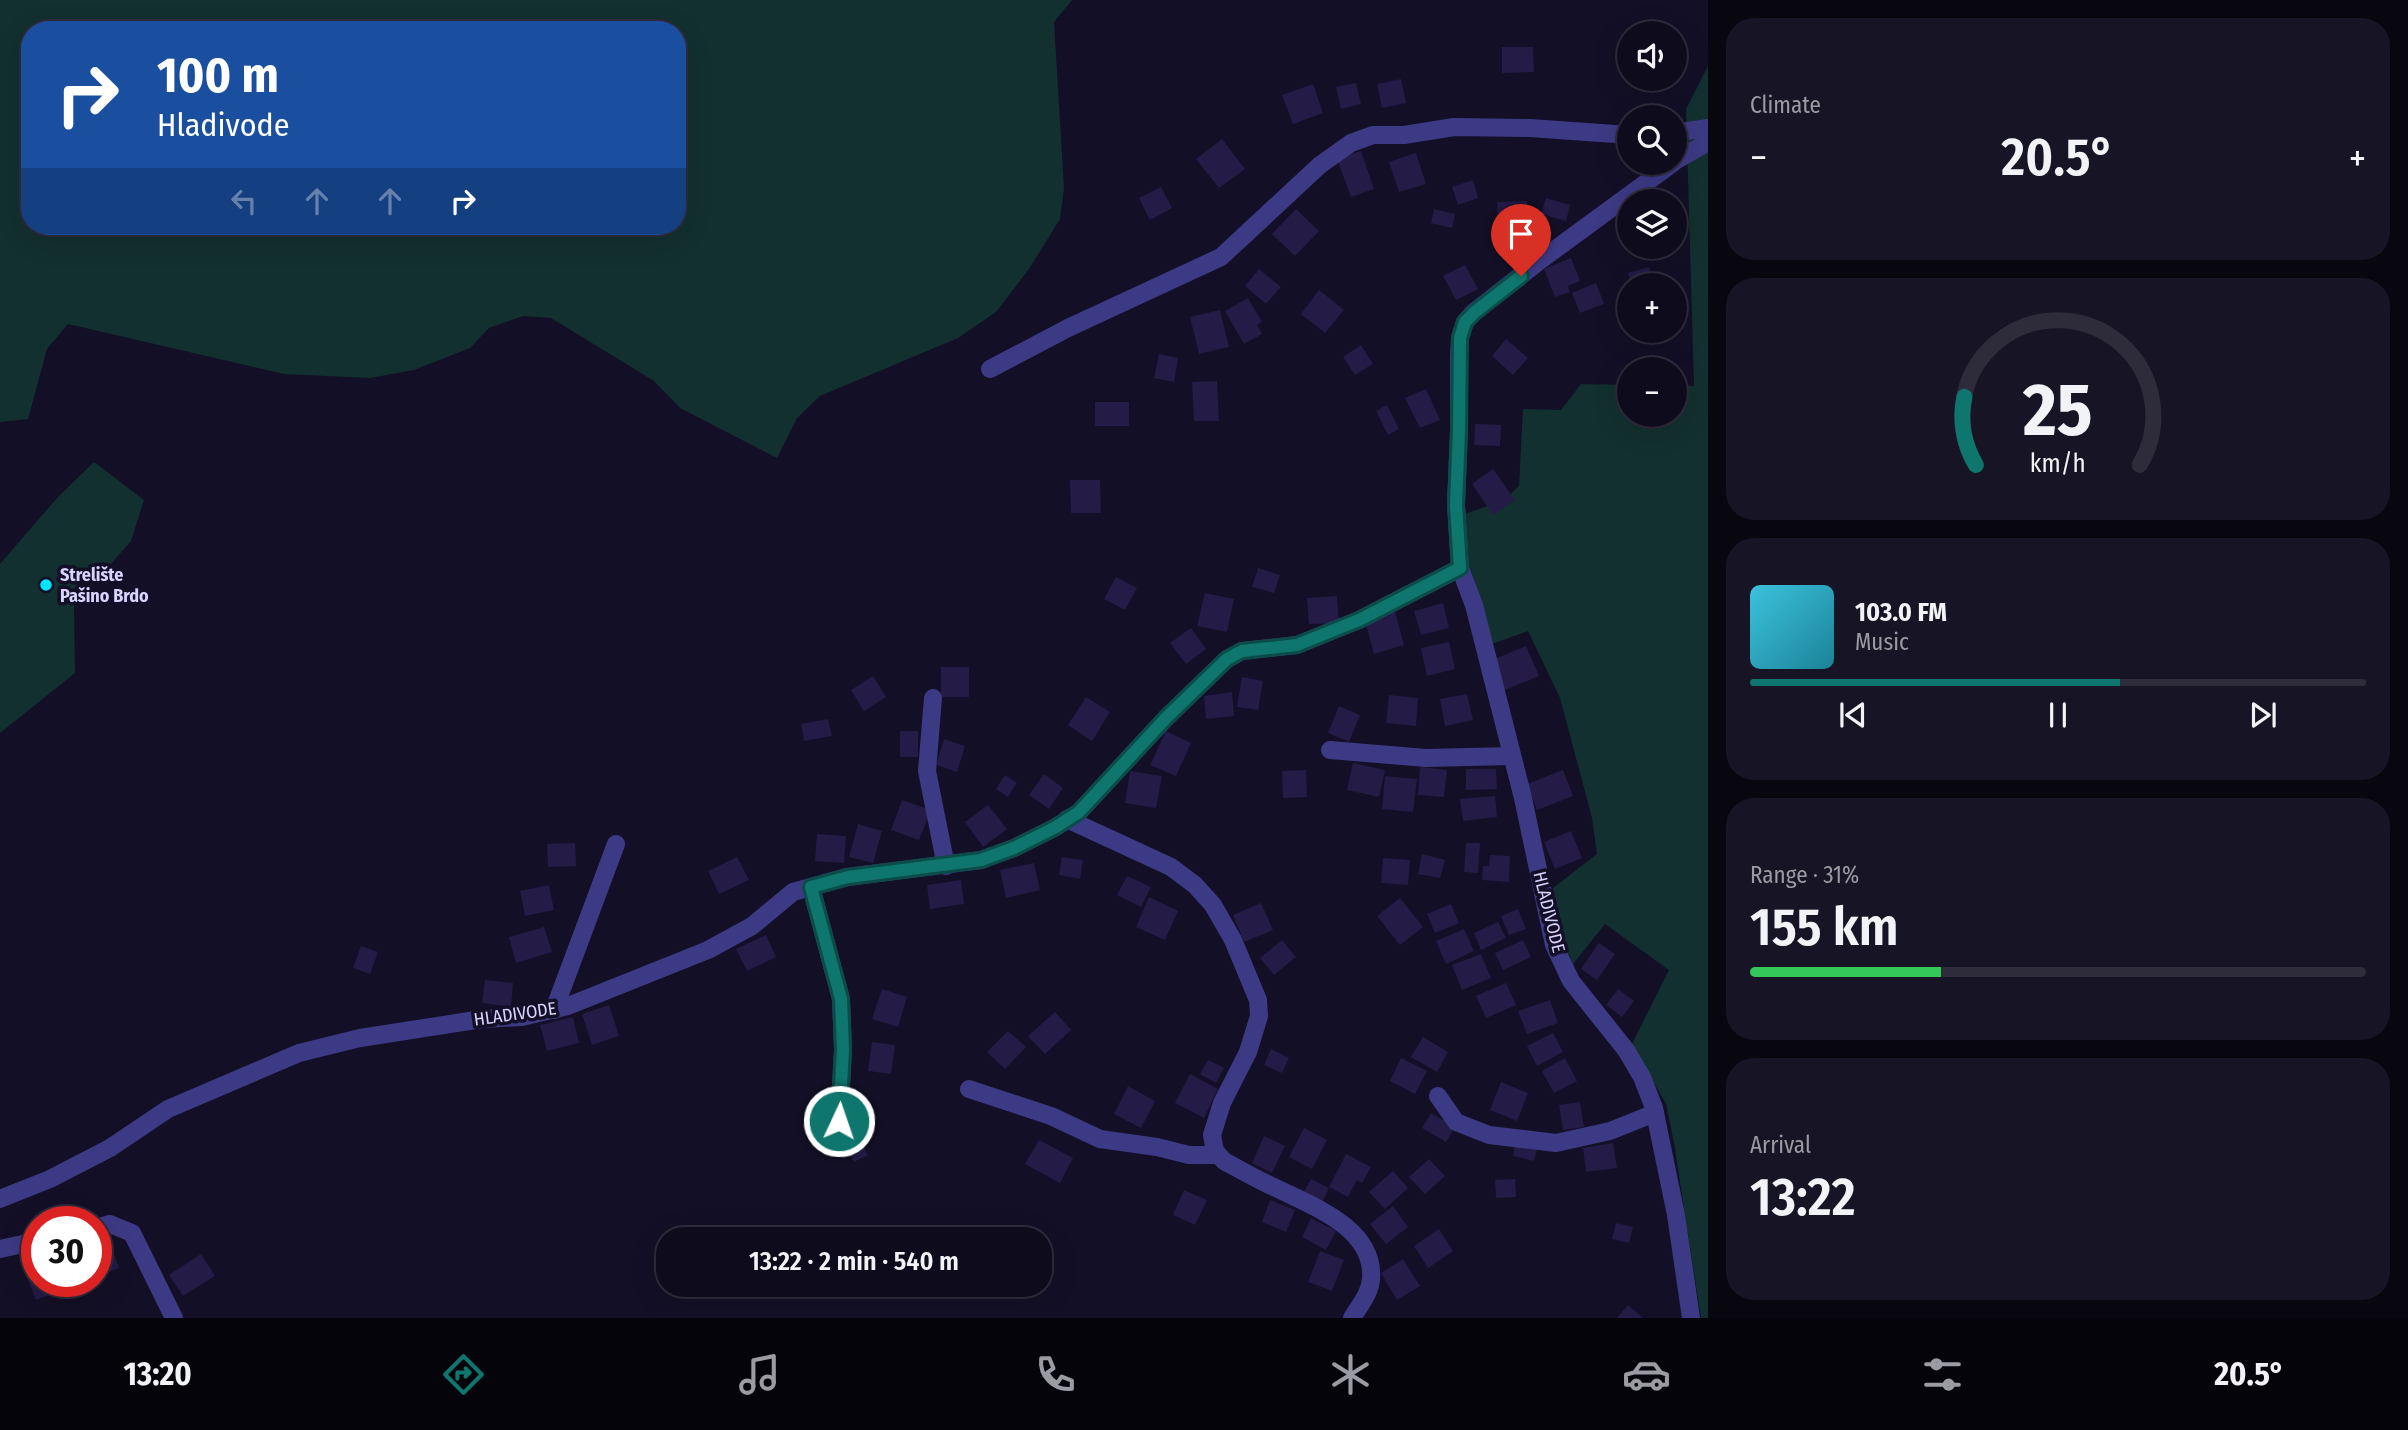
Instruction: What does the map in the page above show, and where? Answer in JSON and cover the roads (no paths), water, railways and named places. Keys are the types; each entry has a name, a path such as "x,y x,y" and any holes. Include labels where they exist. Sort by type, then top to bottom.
{"street":[{"path":"990,369 1068,328 1221,257 1320,165 1351,143 1373,135 1404,135 1454,127 1530,128 1617,134"},
{"path":"1687,131 1708,128"},
{"name":"HLADIVODE","path":"1687,154 1708,142"},
{"name":"HLADIVODE","path":"1656,175 1542,259 1465,322 1458,356 1456,505 1460,568 1474,605 1554,945 1571,981 1626,1050 1642,1077 1655,1113 1673,1202 1691,1318"},
{"name":"HLADIVODE","path":"0,1199 50,1179 110,1148 169,1109 299,1053 360,1038 482,1019 522,1017 568,1006 708,950 752,926 793,892 848,877 981,860 1014,848 1079,812 1166,718 1227,659 1242,651 1297,645 1347,625 1460,568"},
{"path":"933,698 926,771 946,866"},
{"path":"1330,750 1426,758 1511,756"},
{"path":"1067,820 1171,867 1195,885 1213,905 1233,940 1258,1000 1259,1016 1248,1052 1222,1103 1212,1135 1215,1151 1224,1161 1335,1218 1359,1242 1368,1260 1371,1279 1366,1295 1352,1318"},
{"path":"554,1010 616,845"},
{"path":"811,887 841,999 843,1049 838,1145"},
{"path":"969,1088 1051,1116 1100,1139 1157,1147 1189,1155 1218,1155"},
{"path":"1438,1096 1456,1122 1489,1135 1556,1143 1610,1130 1655,1113"},
{"path":"112,1225 132,1233 174,1318"},
{"path":"0,1249 21,1244"}],"place":[{"name":"Strelište Pašino Brdo","path":"46,585"}]}
